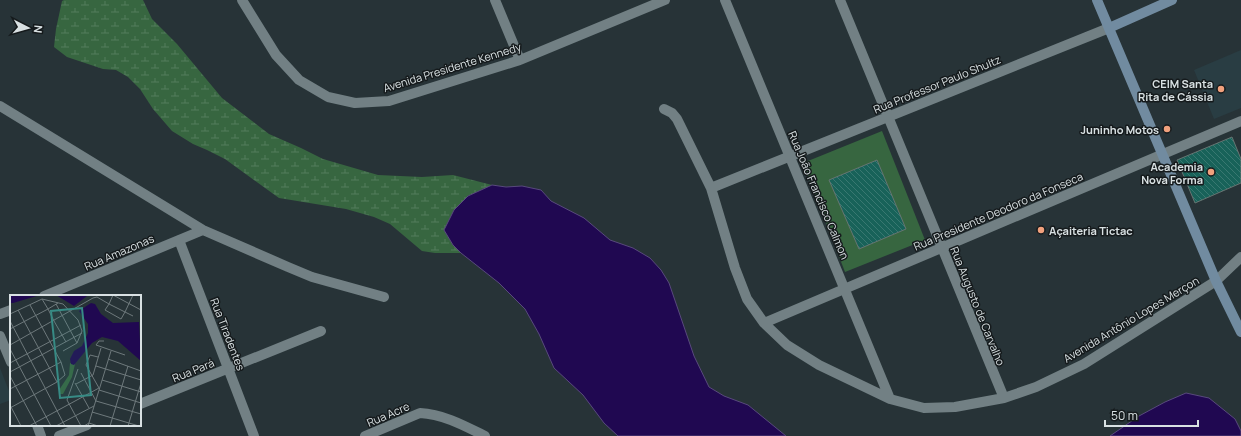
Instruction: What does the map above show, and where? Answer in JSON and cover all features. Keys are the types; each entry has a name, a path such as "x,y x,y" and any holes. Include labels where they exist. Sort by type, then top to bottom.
{"main road":[{"path":"1097,0 1216,281 1241,332"},
{"name":"Rua Professor Paulo Shultz","path":"1109,28 1172,0"}],"street":[{"name":"Avenida Presidente Kennedy","path":"242,0 276,55 299,80 328,97 355,103 389,101 520,60 665,0"},
{"path":"495,0 520,60"},
{"name":"Rua João Francisco Calmon","path":"725,0 890,399"},
{"name":"Rua Augusto de Carvalho","path":"840,0 1004,398"},
{"name":"Rua Professor Paulo Shultz","path":"710,188 1109,28"},
{"path":"0,106 203,230 312,277 384,297"},
{"name":"Avenida Antônio Lopes Merçon","path":"664,109 672,113 677,119 710,188 735,268 747,298 764,323 787,345 819,365 890,399 924,408 955,407 1004,398 1036,387 1084,364 1216,281 1241,257"},
{"name":"Rua Presidente Deodoro da Fonseca","path":"764,323 1241,121"},
{"name":"Rua Amazonas","path":"46,295 203,230"},
{"name":"Rua Tiradentes","path":"179,240 254,436"},
{"path":"0,314 10,310"},
{"name":"Rua Pará","path":"141,404 322,331"},
{"path":"0,336 10,360"},
{"name":"Rua Acre","path":"365,436 420,413 427,413 453,421 485,436"},
{"path":"37,426 41,436"},
{"path":"59,436 84,426"}],"shaded area":[{"name":"CEIM Santa Rita de Cássia","path":"1241,50 1241,108 1214,119 1194,70"},
{"path":"492,185 506,187 522,186 541,190 551,201 584,218 610,240 633,248 650,258 661,270 669,283 694,356 709,387 724,396 748,405 786,436 618,436 604,423 583,395 554,368 539,334 525,309 499,283 461,253 453,245 444,230 454,210 468,196"},
{"path":"0,368 10,393 10,400 0,404"},
{"path":"1186,393 1209,398 1235,419 1241,431 1241,436 1110,436 1139,416"}],"green space":[{"path":"143,0 152,19 177,44 222,98 269,134 323,159 378,175 422,177 453,175 492,185 468,196 454,210 445,230 453,245 461,253 435,253 422,251 390,224 374,217 346,209 279,198 225,159 193,144 172,131 153,109 140,89 128,77 116,70 103,69 67,57 54,47 56,29 62,1"},
{"path":"882,131 925,240 845,272 803,163"}],"building":[{"name":"Academia Nova Forma","path":"1232,137 1241,159 1241,183 1195,203 1177,160"},
{"path":"877,160 906,229 859,249 829,180"}],"place":[{"name":"CEIM Santa Rita de Cássia","path":"1221,89"},
{"name":"Juninho Motos","path":"1167,129"},
{"name":"Academia Nova Forma","path":"1211,172"},
{"name":"Açaiteria Tictac","path":"1041,230"}]}
